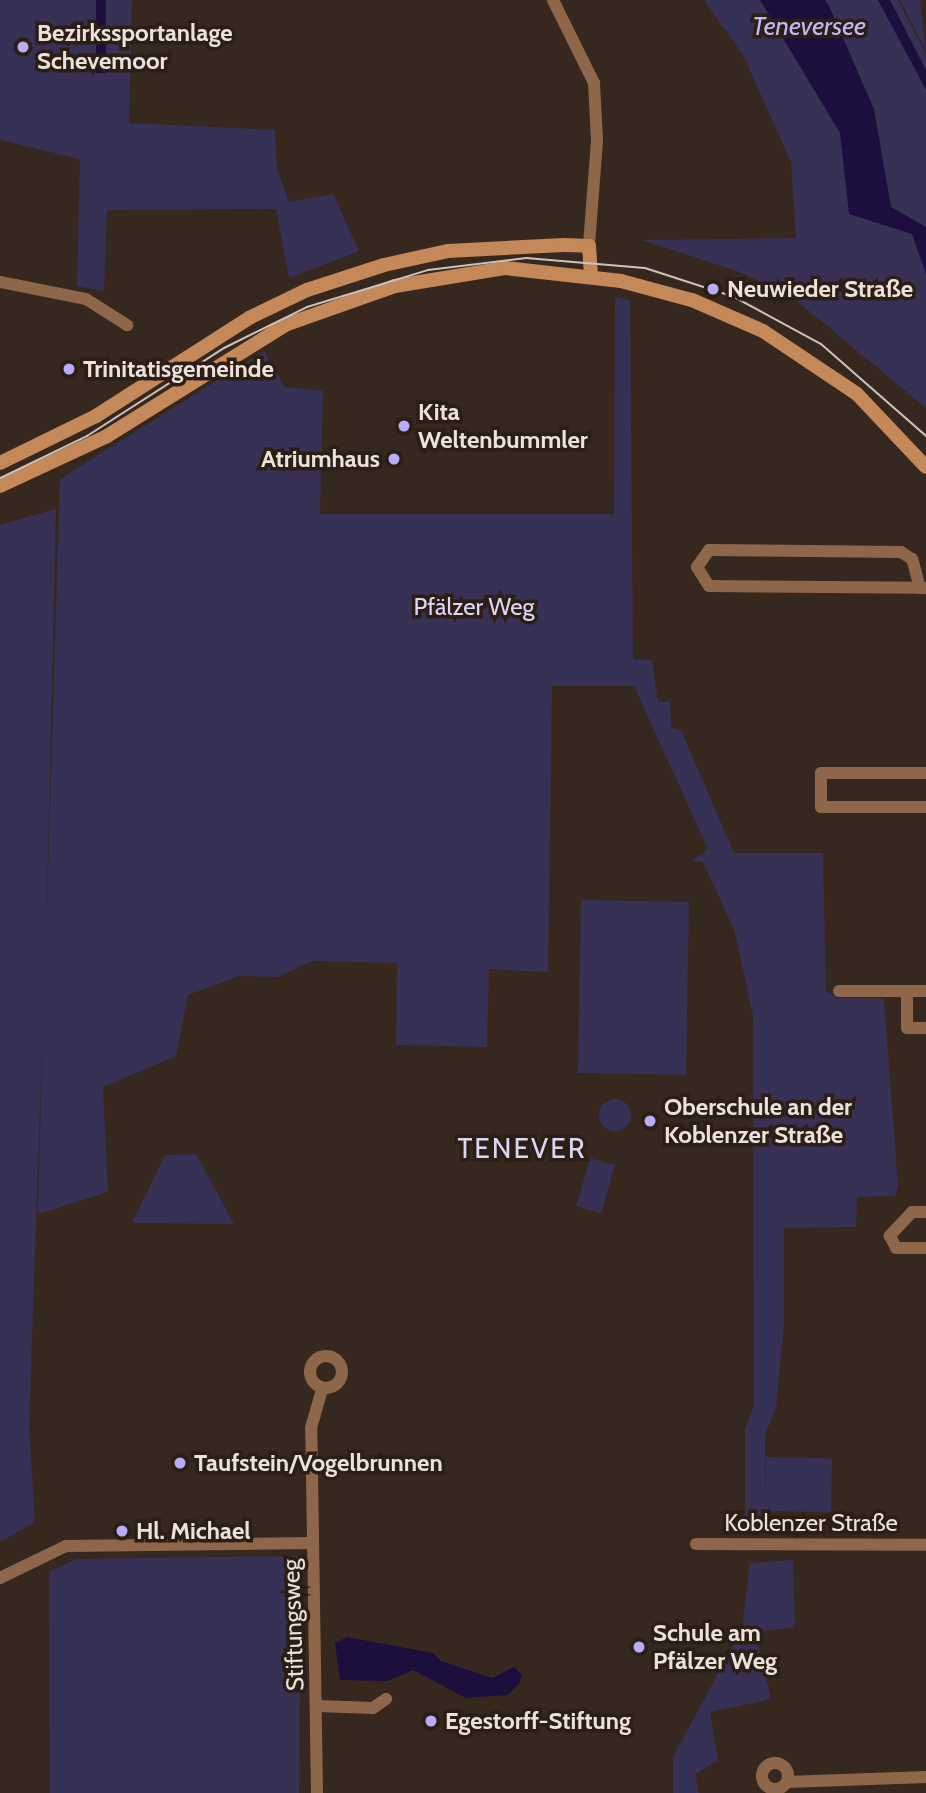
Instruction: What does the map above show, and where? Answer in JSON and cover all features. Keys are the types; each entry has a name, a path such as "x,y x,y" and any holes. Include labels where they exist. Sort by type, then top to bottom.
{"street":[{"path":"553,0 594,83 597,141 589,246 591,275"},
{"path":"0,463 96,416 172,366 286,300 384,265 499,246 589,246"},
{"path":"0,486 107,436 285,326 360,295 462,272 591,275 692,300 785,343 857,394 926,467"},
{"path":"0,282 86,299 127,326"},
{"path":"709,550 901,552 912,559 923,588 709,586 697,567 709,550"},
{"path":"926,774 821,773 821,807 926,807"},
{"path":"839,991 926,991"},
{"path":"907,991 907,1028 926,1028"},
{"path":"926,1212 912,1212 890,1236 896,1248 926,1248"},
{"name":"Stiftungsweg","path":"317,1793 311,1428 321,1393"},
{"name":"Stiftungsweg","path":"0,1578 65,1546 312,1543"},
{"name":"Koblenzer Straße","path":"696,1544 926,1545"},
{"name":"Stiftungsweg","path":"317,1706 373,1708 386,1699"},
{"path":"787,1782 926,1777"}],"green space":[{"path":"0,0 132,0 129,123 275,130 277,168 289,202 333,194 359,251 289,278 276,209 107,210 104,291 77,286 80,159 0,140"},
{"path":"704,0 898,0 926,54 926,408 796,300 740,272 642,240 796,238 791,162 743,55"},
{"path":"900,0 920,0 926,51"},
{"name":"Pfälzer Weg","path":"615,297 630,300 633,659 652,660 658,702 670,702 671,728 681,730 734,853 823,853 826,991 836,998 884,999 898,1186 895,1196 857,1197 856,1227 784,1228 784,1323 776,1408 765,1435 765,1520 745,1521 745,1429 754,1405 753,1016 735,932 703,862 692,861 708,849 634,686 552,686 548,972 489,969 487,1047 396,1045 397,963 312,961 278,977 239,976 188,995 176,1056 103,1087 108,1192 38,1214 43,1018 29,1428 35,1522 0,1542 0,525 56,509 46,941 60,479 264,351 285,387 323,391 320,514 614,514"},
{"path":"581,900 689,902 686,1075 578,1073"},
{"path":"615,1099 626,1104 631,1115 626,1126 615,1131 604,1126 599,1115 604,1104"},
{"path":"196,1154 234,1224 132,1223 165,1155"},
{"path":"590,1158 615,1165 601,1213 576,1206"},
{"path":"766,1457 832,1458 831,1512 765,1511"},
{"path":"301,1556 299,1793 50,1793 49,1572 76,1559"},
{"path":"793,1560 795,1627 755,1632 771,1699 710,1712 718,1760 695,1774 699,1793 673,1793 673,1757 742,1629 750,1563"}],"water":[{"path":"96,0 106,0 106,73 96,73"},
{"name":"Teneversee","path":"760,0 825,0 829,6 874,109 891,207 926,227 926,274 912,234 849,214 840,133"},
{"path":"878,0 890,0 926,70 926,90"},
{"path":"347,1637 433,1653 441,1661 492,1678 514,1667 522,1675 519,1684 508,1695 466,1698 413,1670 388,1681 340,1680 335,1643"}],"tram line":[{"path":"0,478 87,436 224,348 307,307 428,270 526,258 645,268 734,297 821,344 926,436"}],"place":[{"name":"Bezirkssportanlage Schevemoor","path":"23,47"},
{"name":"Neuwieder Straße","path":"713,289"},
{"name":"Trinitatisgemeinde","path":"69,369"},
{"name":"Kita Weltenbummler","path":"404,426"},
{"name":"Atriumhaus","path":"394,459"},
{"name":"Oberschule an der Koblenzer Straße","path":"650,1121"},
{"name":"Taufstein/Vogelbrunnen","path":"180,1463"},
{"name":"Hl. Michael","path":"122,1531"},
{"name":"Schule am Pfälzer Weg","path":"639,1647"},
{"name":"Egestorff-Stiftung","path":"431,1721"}],"district":[{"name":"TENEVER","path":"522,1148"}]}
